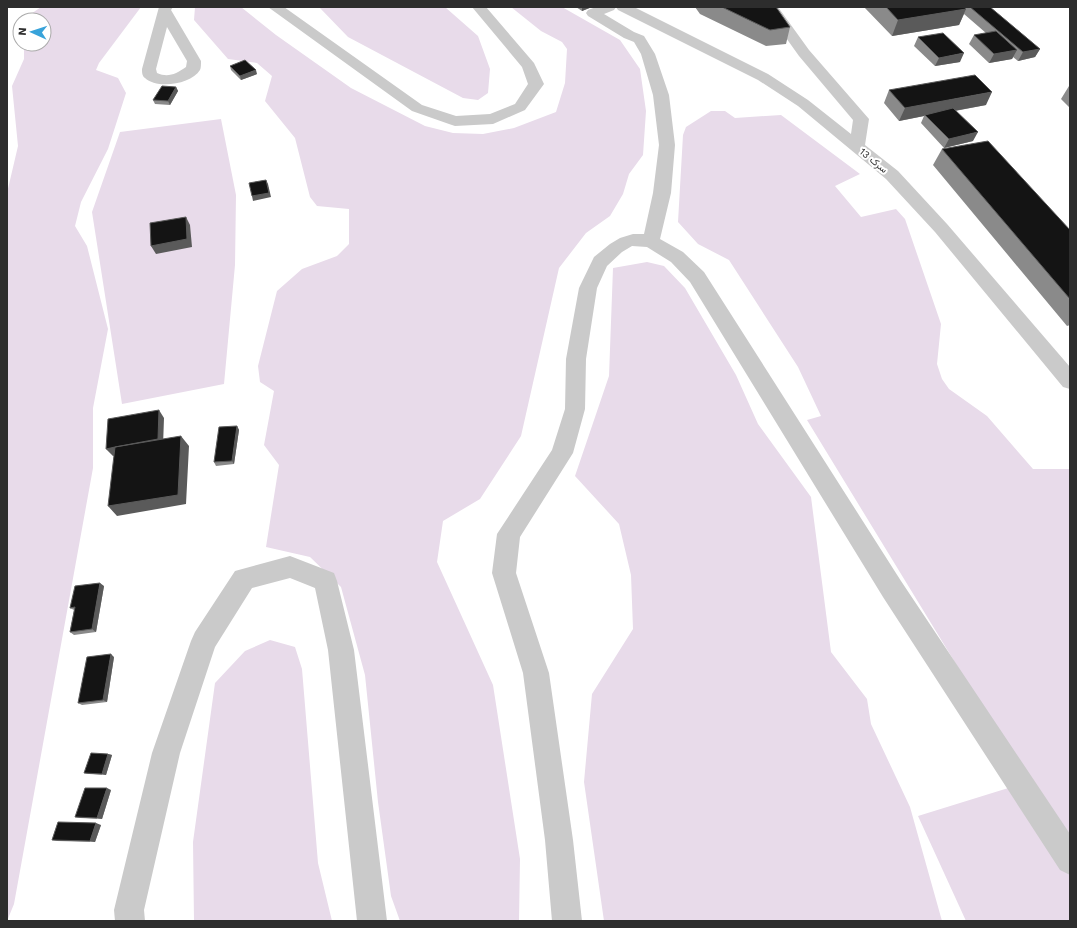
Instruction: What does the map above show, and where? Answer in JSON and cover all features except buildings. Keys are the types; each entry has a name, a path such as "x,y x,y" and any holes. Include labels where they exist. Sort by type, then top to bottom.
{"street":[{"path":"275,7 417,108 455,122 493,119 520,107 536,84 529,66 479,7"},
{"path":"609,7 593,14 629,35 639,39 648,54 661,95 667,145 662,193 651,241"},
{"name":"سرک 13","path":"623,7 763,77 803,102 892,175 942,228 1070,381"},
{"path":"771,7 804,53 861,119 857,146"},
{"path":"567,921 536,673 504,573 509,534 562,453 575,409 576,359 588,288 600,262 616,248 632,240 651,241 677,257 697,277 892,589 1070,860"},
{"path":"130,921 129,910 166,753 204,641 244,579 290,567 325,581 327,589 341,650 372,921"}],"shaded area":[{"path":"41,7 141,7 99,63 96,70 118,78 126,93 108,149 81,202 75,226 87,246 108,329 93,408 93,468 14,904 7,921 7,193 18,146 12,86 24,59 24,52 52,52 52,12 34,12"},
{"path":"195,7 241,7 276,35 351,88 425,126 453,133 483,134 514,128 556,112 565,83 567,49 562,42 541,31 511,7 562,7 620,40 640,69 646,111 643,155 629,174 623,194 610,216 586,233 559,268 521,436 480,499 443,521 437,562 493,685 520,859 519,921 400,921 391,896 378,802 365,675 341,587 310,557 266,547 279,465 264,445 274,391 260,382 258,366 277,291 302,269 337,256 349,244 349,209 317,206 310,197 295,138 265,101 272,76 257,63 228,59 194,20"},
{"path":"319,7 445,7 478,36 490,69 488,93 478,100 463,98 348,37"},
{"path":"711,111 725,111 735,118 781,115 860,174 835,186 861,217 896,209 905,219 941,324 937,364 942,379 949,389 987,416 1033,469 1070,469 1070,921 966,921 918,816 1028,782 807,420 821,416 798,367 729,260 698,244 678,222 683,135 686,127"},
{"path":"221,119 236,195 235,265 224,384 122,404 92,212 120,132"},
{"path":"647,262 664,266 685,288 736,375 758,424 811,497 831,652 867,699 871,724 910,807 942,921 604,921 584,782 592,694 633,629 631,575 619,524 575,476 609,376 613,268"},
{"path":"270,640 295,647 302,669 318,863 332,921 194,921 193,842 215,683 245,651"}]}
